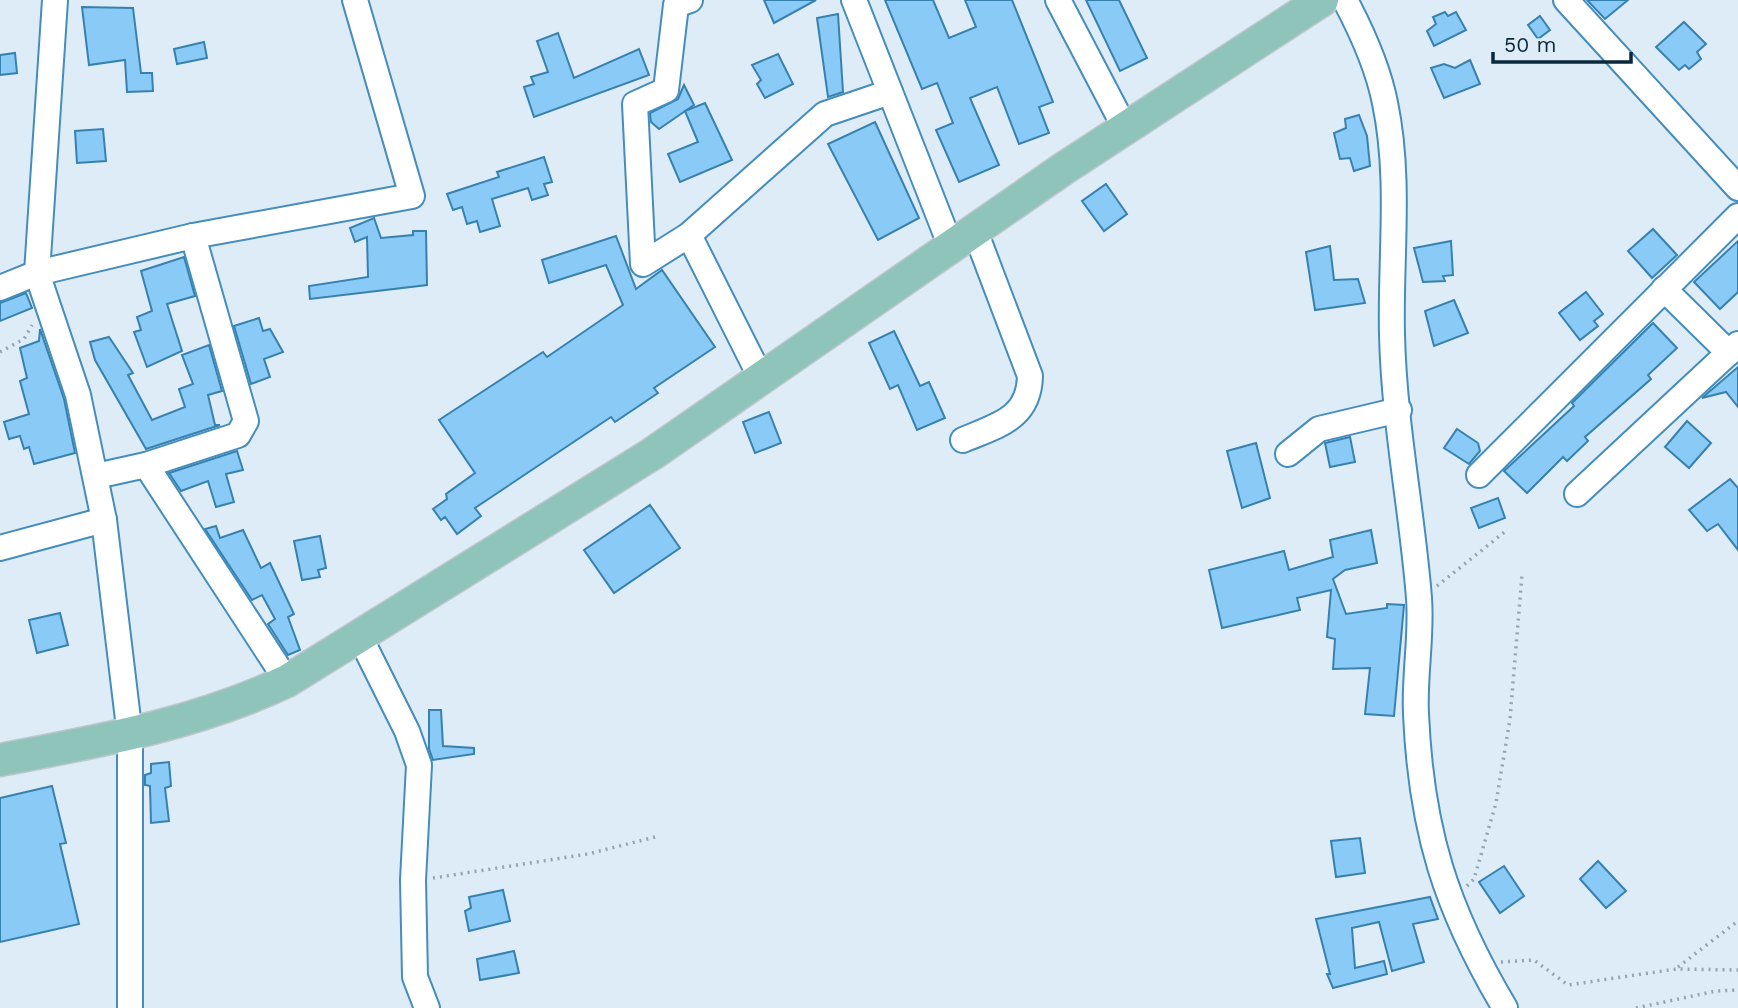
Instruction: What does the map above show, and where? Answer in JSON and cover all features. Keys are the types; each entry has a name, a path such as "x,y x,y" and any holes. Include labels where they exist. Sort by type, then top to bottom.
{"main road":[{"path":"0,760 130,736 243,702 287,681 652,454 1125,128 1322,0"}],"street":[{"path":"55,0 37,273 78,395 104,520 130,736 130,1008"},
{"path":"0,288 37,273 193,236 412,196 355,0"},
{"path":"854,0 890,92 1030,376 1030,397 1018,413 963,440"},
{"path":"1059,0 1125,128"},
{"path":"1345,0 1363,35 1385,103 1393,176 1392,337 1419,601 1415,711 1422,796 1441,878 1479,963 1505,1008"},
{"path":"1566,0 1738,188"},
{"path":"680,2 666,90 635,104 643,264 689,235 825,114 890,92"},
{"path":"1479,475 1738,215"},
{"path":"689,235 761,379"},
{"path":"96,476 146,465 238,435 246,421 193,236"},
{"path":"1577,494 1733,349 1664,289"},
{"path":"1288,454 1319,429 1399,410"},
{"path":"146,465 287,681"},
{"path":"0,548 104,520"},
{"path":"360,637 407,731 419,765 413,880 415,977 427,1008"}],"path":[{"path":"0,352 24,339 46,300"},
{"path":"1419,601 1507,530"},
{"path":"1453,904 1474,879 1496,803 1510,719 1522,575"},
{"path":"413,880 588,855 659,836"},
{"path":"1676,969 1738,921"},
{"path":"1479,963 1534,960 1568,985 1676,969 1738,970"},
{"path":"1636,1008 1716,991 1738,990"}],"building":[{"path":"764,0 816,0 774,23"},
{"path":"885,0 933,0 949,38 976,27 965,0 1012,0 1053,102 1039,107 1049,133 1019,144 997,87 970,98 999,165 959,182 936,130 953,123 937,83 922,89"},
{"path":"1086,0 1119,0 1147,58 1120,71"},
{"path":"1587,0 1628,0 1605,19"},
{"path":"82,7 133,8 141,73 152,73 153,91 127,92 125,60 89,65"},
{"path":"1445,12 1448,16 1456,12 1466,30 1434,46 1427,31 1436,24 1433,17"},
{"path":"838,14 843,92 828,97 817,18"},
{"path":"1540,16 1550,30 1538,39 1528,25"},
{"path":"1684,22 1706,44 1697,52 1701,59 1689,69 1685,65 1679,70 1656,47"},
{"path":"558,33 574,78 639,49 649,75 534,117 524,87 534,84 531,77 548,72 537,41"},
{"path":"204,42 207,58 177,64 174,49"},
{"path":"15,53 17,73 0,75 0,55"},
{"path":"778,54 793,84 765,98 757,84 761,80 752,65"},
{"path":"1470,60 1480,84 1444,98 1431,68 1444,64 1455,68"},
{"path":"684,85 694,105 659,129 651,122 650,113 678,99"},
{"path":"705,103 732,160 680,182 668,154 698,142 685,111"},
{"path":"1359,115 1367,136 1370,166 1354,171 1350,158 1340,159 1334,133 1346,128 1345,119"},
{"path":"875,122 919,218 878,240 828,144"},
{"path":"103,129 106,161 77,163 75,131"},
{"path":"544,157 552,182 544,184 548,195 532,200 528,188 492,199 500,226 480,232 477,221 467,224 462,207 453,210 447,194 499,177 497,172"},
{"path":"1106,184 1127,214 1104,231 1082,201"},
{"path":"374,218 381,238 426,231 427,285 310,299 309,286 368,277 367,237 355,242 350,228"},
{"path":"1653,229 1677,255 1652,278 1628,251"},
{"path":"616,236 636,289 662,270 715,347 654,388 658,393 615,422 611,417 475,508 481,516 457,534 445,517 441,520 433,509 447,499 446,494 475,473 439,420 543,352 547,357 623,305 606,265 549,283 542,260"},
{"path":"1451,241 1453,275 1443,276 1445,281 1423,282 1414,248"},
{"path":"1738,241 1738,292 1720,309 1694,282"},
{"path":"1330,246 1334,280 1358,279 1365,303 1315,310 1306,252"},
{"path":"184,257 195,296 167,304 182,351 147,367 134,332 141,330 137,317 152,311 141,271"},
{"path":"1586,292 1603,314 1594,321 1598,326 1580,340 1559,313"},
{"path":"26,293 32,308 0,321 0,303"},
{"path":"1454,300 1468,333 1434,346 1425,311"},
{"path":"259,318 263,331 270,329 283,352 264,359 270,377 251,384 234,326"},
{"path":"1653,323 1677,348 1648,375 1651,379 1585,437 1588,441 1567,461 1563,457 1527,493 1504,471 1574,406 1572,403"},
{"path":"40,329 64,399 75,453 34,464 29,447 24,449 20,436 9,439 4,422 29,414 20,381 27,378 20,348 39,341"},
{"path":"894,331 920,386 929,382 945,418 917,430 898,385 890,389 869,343"},
{"path":"109,337 133,373 128,375 152,420 185,407 179,389 193,384 182,355 209,345 222,391 208,395 215,425 220,425 146,449 95,360 90,342"},
{"path":"1738,367 1738,407 1726,392 1702,398"},
{"path":"769,412 781,443 755,453 743,422"},
{"path":"1687,421 1711,443 1689,468 1665,447"},
{"path":"1457,429 1478,443 1480,451 1469,464 1444,448"},
{"path":"1350,437 1355,462 1330,467 1325,443"},
{"path":"1256,443 1270,498 1242,508 1227,451"},
{"path":"237,451 243,470 226,474 234,502 216,507 208,481 181,491 169,473"},
{"path":"1730,479 1738,488 1738,550 1718,524 1707,531 1689,510"},
{"path":"1498,498 1505,518 1479,528 1471,508"},
{"path":"650,505 680,548 614,593 584,550"},
{"path":"216,526 220,538 243,530 261,568 270,563 294,614 288,617 300,650 288,655 268,624 275,619 262,595 252,600 205,529"},
{"path":"1371,530 1377,563 1345,570 1333,579 1346,614 1387,608 1387,604 1404,605 1394,716 1365,714 1370,668 1333,669 1335,639 1327,637 1331,590 1297,598 1300,610 1222,628 1209,570 1284,551 1289,570 1333,557 1330,540"},
{"path":"320,536 326,568 318,570 320,577 302,580 294,541"},
{"path":"60,613 68,645 37,653 29,620"},
{"path":"429,710 441,710 443,746 474,748 474,754 433,760 429,749"},
{"path":"169,762 171,786 165,788 169,821 151,823 150,786 145,785 145,775 151,773 151,764"},
{"path":"52,786 66,843 60,844 79,924 0,942 0,798"},
{"path":"1360,838 1365,873 1336,877 1331,841"},
{"path":"1598,861 1626,891 1606,908 1580,879"},
{"path":"1504,866 1524,896 1500,913 1479,882"},
{"path":"503,890 510,921 469,931 465,911 471,908 469,897"},
{"path":"1430,897 1438,919 1413,924 1424,962 1392,971 1379,922 1352,928 1355,968 1384,961 1387,974 1333,988 1327,974 1330,974 1316,919"},
{"path":"514,951 519,973 480,980 477,959"}]}
